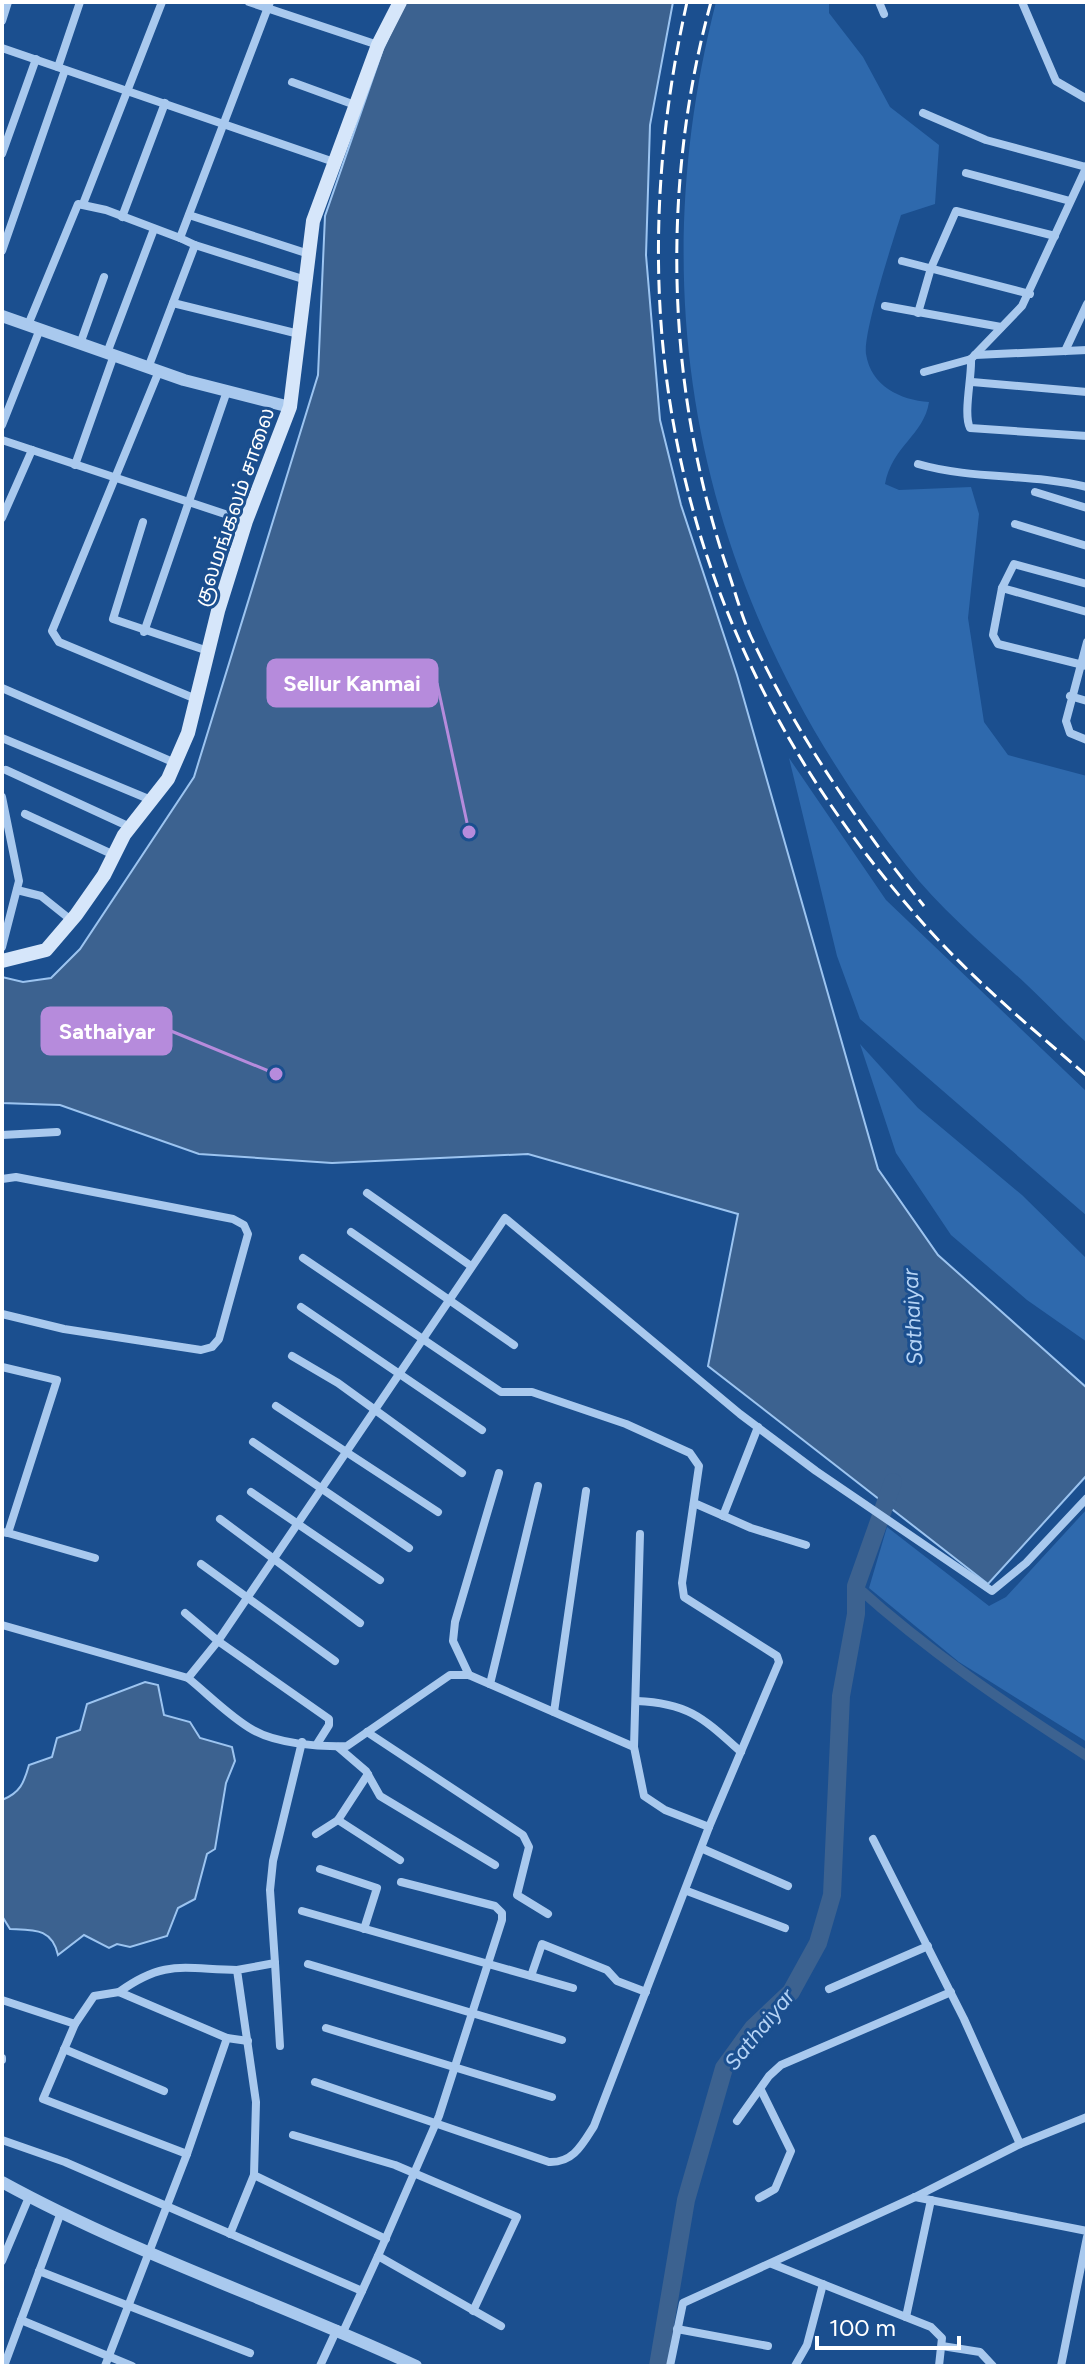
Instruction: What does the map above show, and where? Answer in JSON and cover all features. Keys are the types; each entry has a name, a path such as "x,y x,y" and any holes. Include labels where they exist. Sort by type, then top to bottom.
{"main road":[{"name":"குலமங்கலம் சாலை","path":"2,961 46,950 71,920 175,763 188,733 246,521 290,407 313,221 378,45 400,2"}],"street":[{"path":"2,21 8,2"},
{"path":"2,251 62,68 80,2"},
{"path":"2,425 71,215 83,204 162,2"},
{"path":"249,2 269,5 378,45"},
{"path":"879,2 884,14"},
{"path":"1022,2 1056,81 1087,99"},
{"path":"180,238 269,5"},
{"path":"2,48 334,162"},
{"path":"2,154 36,59"},
{"path":"292,82 355,105"},
{"path":"122,217 165,103"},
{"path":"923,113 986,140 1087,166 1030,294 973,357 966,417 970,428 1087,436"},
{"path":"966,173 1070,201"},
{"path":"83,204 195,245 306,280"},
{"path":"918,313 931,268 956,211 1055,236"},
{"path":"189,215 309,254"},
{"path":"75,465 154,229"},
{"path":"195,245 114,479 55,623 54,637 196,699"},
{"path":"902,261 1030,294"},
{"path":"80,344 104,277"},
{"path":"173,303 299,334"},
{"path":"1065,351 1087,304"},
{"path":"885,306 1001,327"},
{"path":"2,316 154,370 290,407"},
{"path":"924,372 973,357 1087,350"},
{"path":"972,382 1087,392"},
{"path":"144,632 227,391"},
{"path":"2,440 246,521"},
{"path":"2,518 32,450"},
{"path":"918,464 954,473 1044,477 1087,487"},
{"path":"1035,492 1087,508"},
{"path":"143,522 112,616 117,622 144,632 208,651"},
{"path":"1015,524 1087,546"},
{"path":"1084,666 995,642 993,635 1002,588 1014,564 1087,584"},
{"path":"1002,588 1087,612"},
{"path":"1087,642 1084,666 1070,696 1066,728 1087,740"},
{"path":"2,688 175,763"},
{"path":"1070,696 1087,701"},
{"path":"2,738 151,800"},
{"path":"6,770 130,827"},
{"path":"2,797 17,859 17,890 2,947"},
{"path":"25,814 114,855"},
{"path":"17,890 41,896 71,920"},
{"path":"2,1135 57,1132"},
{"path":"2,1179 16,1177 214,1215 244,1225 248,1234 219,1339 212,1347 201,1350 64,1329 2,1314"},
{"path":"367,1193 471,1266"},
{"path":"188,1678 218,1641 372,1409 505,1218 758,1427 992,1591 1026,1563 1087,1498"},
{"path":"351,1232 514,1345"},
{"path":"303,1258 507,1395 532,1392 626,1424 690,1453 699,1466 682,1583 684,1597 779,1659 709,1827 687,1891 594,2126 578,2151 563,2163 549,2162 315,2082"},
{"path":"301,1307 482,1430"},
{"path":"292,1356 462,1473"},
{"path":"2,1367 57,1380 5,1533 95,1558"},
{"path":"276,1406 438,1512"},
{"path":"723,1516 758,1427"},
{"path":"253,1442 409,1548"},
{"path":"469,1675 453,1641 455,1622 499,1473"},
{"path":"490,1684 538,1486"},
{"path":"554,1712 586,1491"},
{"path":"251,1492 380,1580"},
{"path":"694,1503 806,1545"},
{"path":"220,1519 360,1623"},
{"path":"640,1534 634,1747 644,1796 665,1810 709,1827"},
{"path":"201,1564 335,1661"},
{"path":"185,1613 218,1641 329,1719 329,1725 317,1744"},
{"path":"2,1625 188,1678 252,1730 302,1742 347,1746 450,1675 469,1675 634,1747"},
{"path":"637,1701 685,1708 702,1717 741,1752"},
{"path":"367,1732 523,1835 529,1847 517,1895 548,1914"},
{"path":"280,2046 270,1890 273,1861 302,1742"},
{"path":"338,1746 368,1774 380,1796 495,1865"},
{"path":"316,1834 338,1820 368,1774"},
{"path":"338,1820 400,1860"},
{"path":"873,1839 951,1992 1020,2144"},
{"path":"703,1849 788,1886"},
{"path":"320,1869 377,1888 364,1929"},
{"path":"320,2366 362,2291 437,2122 502,1920 499,1908 401,1882"},
{"path":"687,1891 785,1928"},
{"path":"302,1911 573,1988"},
{"path":"531,1976 542,1944 607,1970 617,1981 646,1992"},
{"path":"829,1989 928,1946"},
{"path":"187,2154 43,2099 75,2024 94,1996 119,1992 143,1974 160,1968 237,1970 275,1963"},
{"path":"308,1964 562,2040"},
{"path":"230,2234 254,2175 256,2102 237,1970"},
{"path":"119,1992 227,2038 248,2041"},
{"path":"737,2121 781,2065 951,1992"},
{"path":"2,2000 75,2024"},
{"path":"326,2028 552,2097"},
{"path":"105,2366 187,2154 227,2038"},
{"path":"64,2049 164,2091"},
{"path":"759,2198 775,2189 791,2151 761,2090"},
{"path":"670,2366 683,2303 915,2197 1020,2144 1087,2117"},
{"path":"293,2135 415,2174 517,2217 473,2311"},
{"path":"2,2140 65,2162 362,2291"},
{"path":"254,2175 386,2239"},
{"path":"2,2182 60,2215 146,2254 340,2330 416,2366"},
{"path":"2,2261 29,2197"},
{"path":"915,2197 1087,2234 1083,2281 1061,2366"},
{"path":"906,2317 931,2200"},
{"path":"4,2366 60,2215"},
{"path":"378,2256 501,2326"},
{"path":"772,2264 939,2332 942,2346 939,2366"},
{"path":"39,2271 250,2353"},
{"path":"795,2366 807,2345 823,2284"},
{"path":"21,2320 132,2366"},
{"path":"677,2329 768,2346"},
{"path":"942,2346 980,2352 993,2366"}],"shaded area":[{"path":"716,2 829,2 829,13 863,57 890,107 939,145 935,204 901,215 879,286 866,343 869,365 880,383 908,398 929,402 921,423 894,460 885,484 899,490 971,487 979,514 968,618 984,722 1008,755 1087,776 1087,1043 949,912 906,865 837,768 781,667 737,563 706,456 688,347 684,234 693,119"},
{"path":"789,758 886,900 1087,1092 1087,1216 860,1019 837,956"},
{"path":"860,1044 918,1108 1022,1195 1087,1259 1087,1342 1027,1300 951,1235 896,1153"},
{"path":"1087,1509 1087,1742 959,1662 869,1588 887,1527 989,1606 1006,1597"}],"water":[{"path":"405,2 673,2 650,125 646,255 660,420 681,505 737,675 878,1169 938,1255 1087,1388 1087,1475 988,1584 708,1366 738,1214 528,1154 332,1163 199,1154 60,1105 2,1103 2,977 23,982 51,978 80,949 194,777 318,375 325,216 383,49"},
{"path":"145,1682 158,1685 164,1715 190,1722 200,1738 232,1747 235,1761 226,1783 215,1849 207,1854 195,1899 178,1908 167,1936 130,1947 117,1944 109,1948 84,1935 58,1955 47,1935 10,1929 2,1916 2,1800 20,1787 29,1765 52,1757 57,1738 80,1730 87,1704"}],"waterway":[{"name":"Sathaiyar","path":"658,2366 686,2200 724,2068 753,2028 791,1992 818,1943 832,1895 841,1696 856,1614 856,1586 893,1482"},
{"path":"856,1586 968,1676 1087,1756"}],"railway":[{"path":"687,2 665,131 658,257 667,379 690,498 728,612 780,723 848,829 948,951 1087,1076"},
{"path":"711,2 683,144 677,290 682,362 692,434 708,505 745,622 769,673 829,776 924,906"}],"place":[{"name":"Sellur Kanmai","path":"469,832"},
{"name":"Sathaiyar","path":"276,1074"}]}
